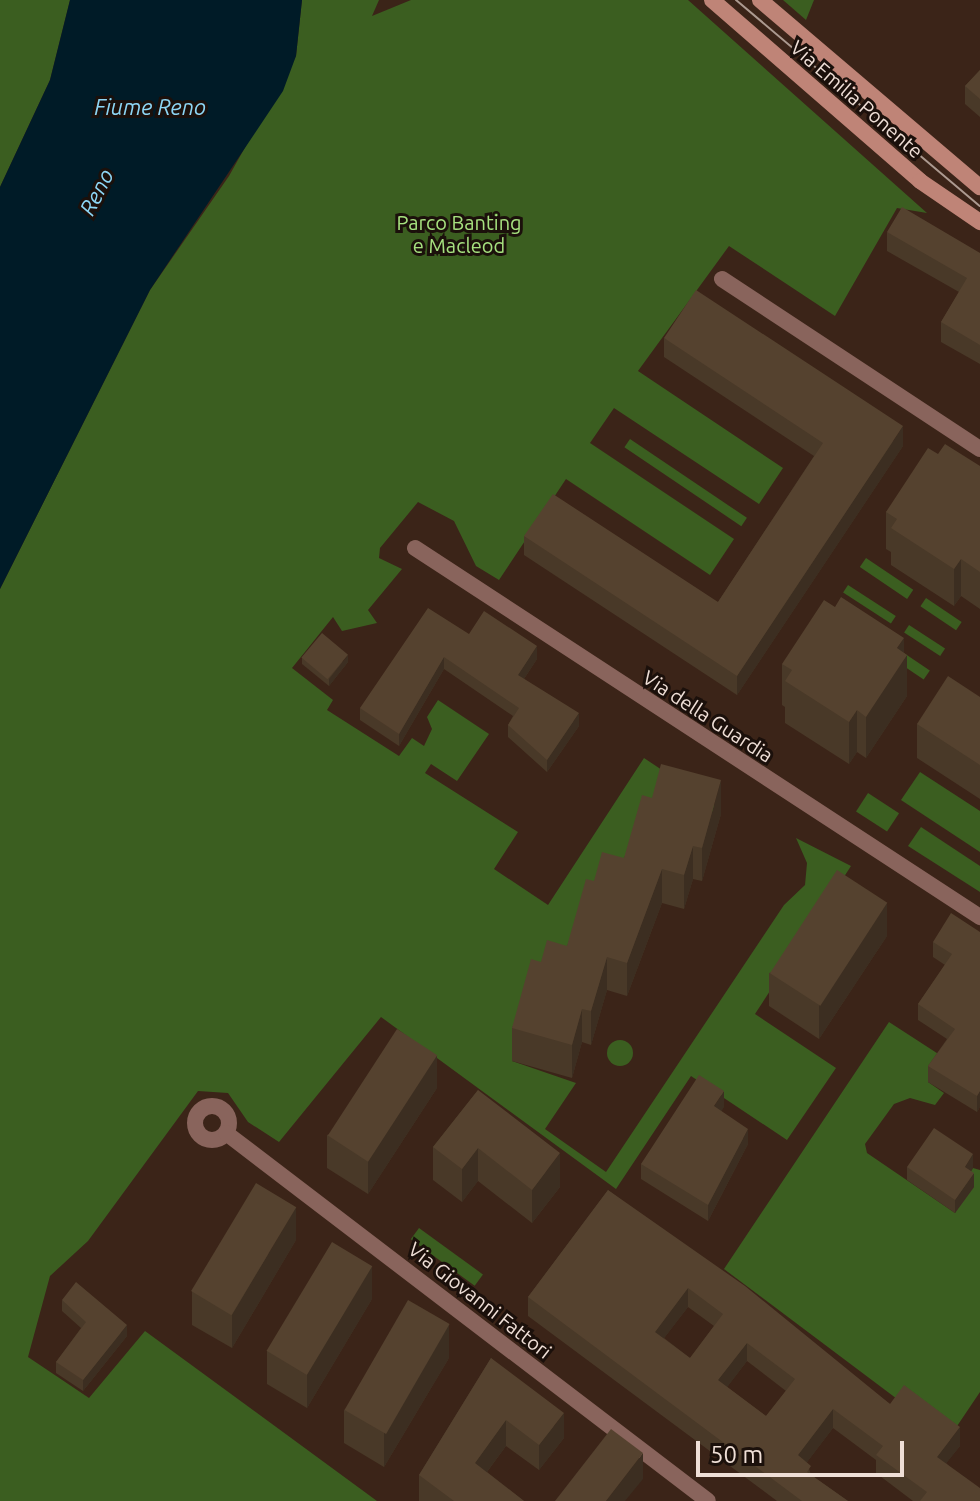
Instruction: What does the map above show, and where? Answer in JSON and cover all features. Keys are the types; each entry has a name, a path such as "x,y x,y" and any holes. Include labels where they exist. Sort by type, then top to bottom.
{"main road":[{"name":"Via Emilia Ponente","path":"712,0 920,181 980,222"},
{"name":"Via Emilia Ponente","path":"760,0 941,157 980,187"}],"street":[{"path":"722,279 980,449"},
{"name":"Via della Guardia","path":"415,548 980,917"},
{"name":"Via Giovanni Fattori","path":"226,1133 708,1501"}],"green space":[{"path":"0,0 70,0 50,80 0,187"},
{"name":"Parco Banting e Macleod","path":"302,0 379,0 372,16 411,0 688,0 927,213 897,208 835,316 729,246 638,371 783,468 759,504 614,408 590,443 734,539 710,575 566,479 499,580 476,566 454,521 418,502 380,548 379,558 402,569 368,610 377,623 342,631 333,617 292,668 333,700 327,710 399,756 412,738 424,746 432,729 427,717 438,700 489,734 457,781 431,764 425,773 518,832 494,869 548,905 644,758 719,808 512,1061 576,1083 545,1129 606,1172 784,905 805,885 807,863 796,838 851,866 755,1014 836,1068 787,1140 691,1076 616,1189 381,1017 279,1142 248,1122 228,1093 198,1091 88,1241 50,1276 28,1357 89,1398 145,1331 377,1501 0,1501 0,589 150,290 229,176 296,56"},
{"path":"783,0 814,0 806,20"},
{"path":"630,439 747,518 741,526 624,447"},
{"path":"866,558 913,590 907,599 860,567"},
{"path":"848,585 896,616 891,624 843,593"},
{"path":"926,598 962,622 956,630 920,606"},
{"path":"909,625 945,648 940,656 904,633"},
{"path":"895,647 930,670 924,680 889,656"},
{"path":"920,772 980,811 980,852 901,800"},
{"path":"868,793 899,813 887,832 856,811"},
{"path":"921,827 980,866 980,892 908,846"},
{"path":"889,1022 980,1081 928,1082 944,1093 935,1105 910,1098 894,1104 865,1144 867,1153 955,1213 965,1180 973,1168 980,1170 980,1392 949,1438 724,1269"},
{"path":"620,1040 629,1044 633,1053 629,1062 620,1066 611,1062 607,1053 611,1044"},
{"path":"419,1228 483,1274 475,1286 411,1239"}],"water":[{"name":"Fiume Reno","path":"70,0 302,0 296,56 283,91 150,290 0,589 0,187 50,80"}],"building":[{"path":"980,70 980,99 965,86"},
{"path":"902,207 980,253 980,345 941,322 967,278 887,232"},
{"path":"696,290 903,426 737,676 524,536 553,494 718,602 823,443 664,338"},
{"path":"945,444 980,466 980,572 961,559 954,569 891,528 897,519 886,512 928,448 938,454"},
{"path":"841,597 904,638 897,648 907,655 866,717 857,710 849,722 785,681 792,670 782,664 824,600 835,607"},
{"path":"428,608 469,634 484,611 537,646 518,675 579,713 547,760 508,725 519,708 444,657 399,734 360,708"},
{"path":"322,633 348,655 327,679 301,658"},
{"path":"948,676 980,697 980,765 917,724"},
{"path":"661,764 721,780 702,848 693,846 684,875 662,869 627,963 607,957 591,1011 582,1009 572,1045 512,1028 531,959 541,962 547,940 567,946 586,879 594,881 602,852 624,858 642,795 652,798"},
{"path":"837,870 887,903 820,1006 770,973"},
{"path":"951,913 980,932 980,1091 977,1096 928,1066 955,1029 918,1004 952,954 933,942"},
{"path":"397,1029 437,1055 368,1162 328,1136"},
{"path":"699,1075 724,1091 714,1106 748,1129 708,1205 641,1164"},
{"path":"478,1090 560,1153 532,1190 478,1148 462,1169 433,1147"},
{"path":"934,1128 973,1154 965,1167 974,1173 955,1200 907,1167"},
{"path":"256,1183 296,1207 231,1315 191,1291"},
{"path":"608,1190 745,1286 890,1404 904,1385 960,1427 937,1457 980,1488 980,1501 920,1501 927,1492 876,1455 883,1446 833,1409 798,1455 811,1466 807,1472 848,1501 802,1501 528,1297","holes":["688,1288 723,1314 690,1358 655,1332","747,1343 795,1379 766,1416 718,1380"]},
{"path":"332,1242 372,1266 307,1375 267,1351"},
{"path":"76,1282 127,1325 83,1380 56,1362 86,1322 62,1300"},
{"path":"408,1300 450,1324 386,1434 344,1410"},
{"path":"491,1358 564,1413 539,1445 506,1420 475,1463 524,1501 454,1501 419,1475"},
{"path":"611,1429 643,1453 606,1501 555,1501"}],"tram line":[{"path":"736,0 980,206"}],"water label":[{"name":"Reno","path":"96,192"}]}
